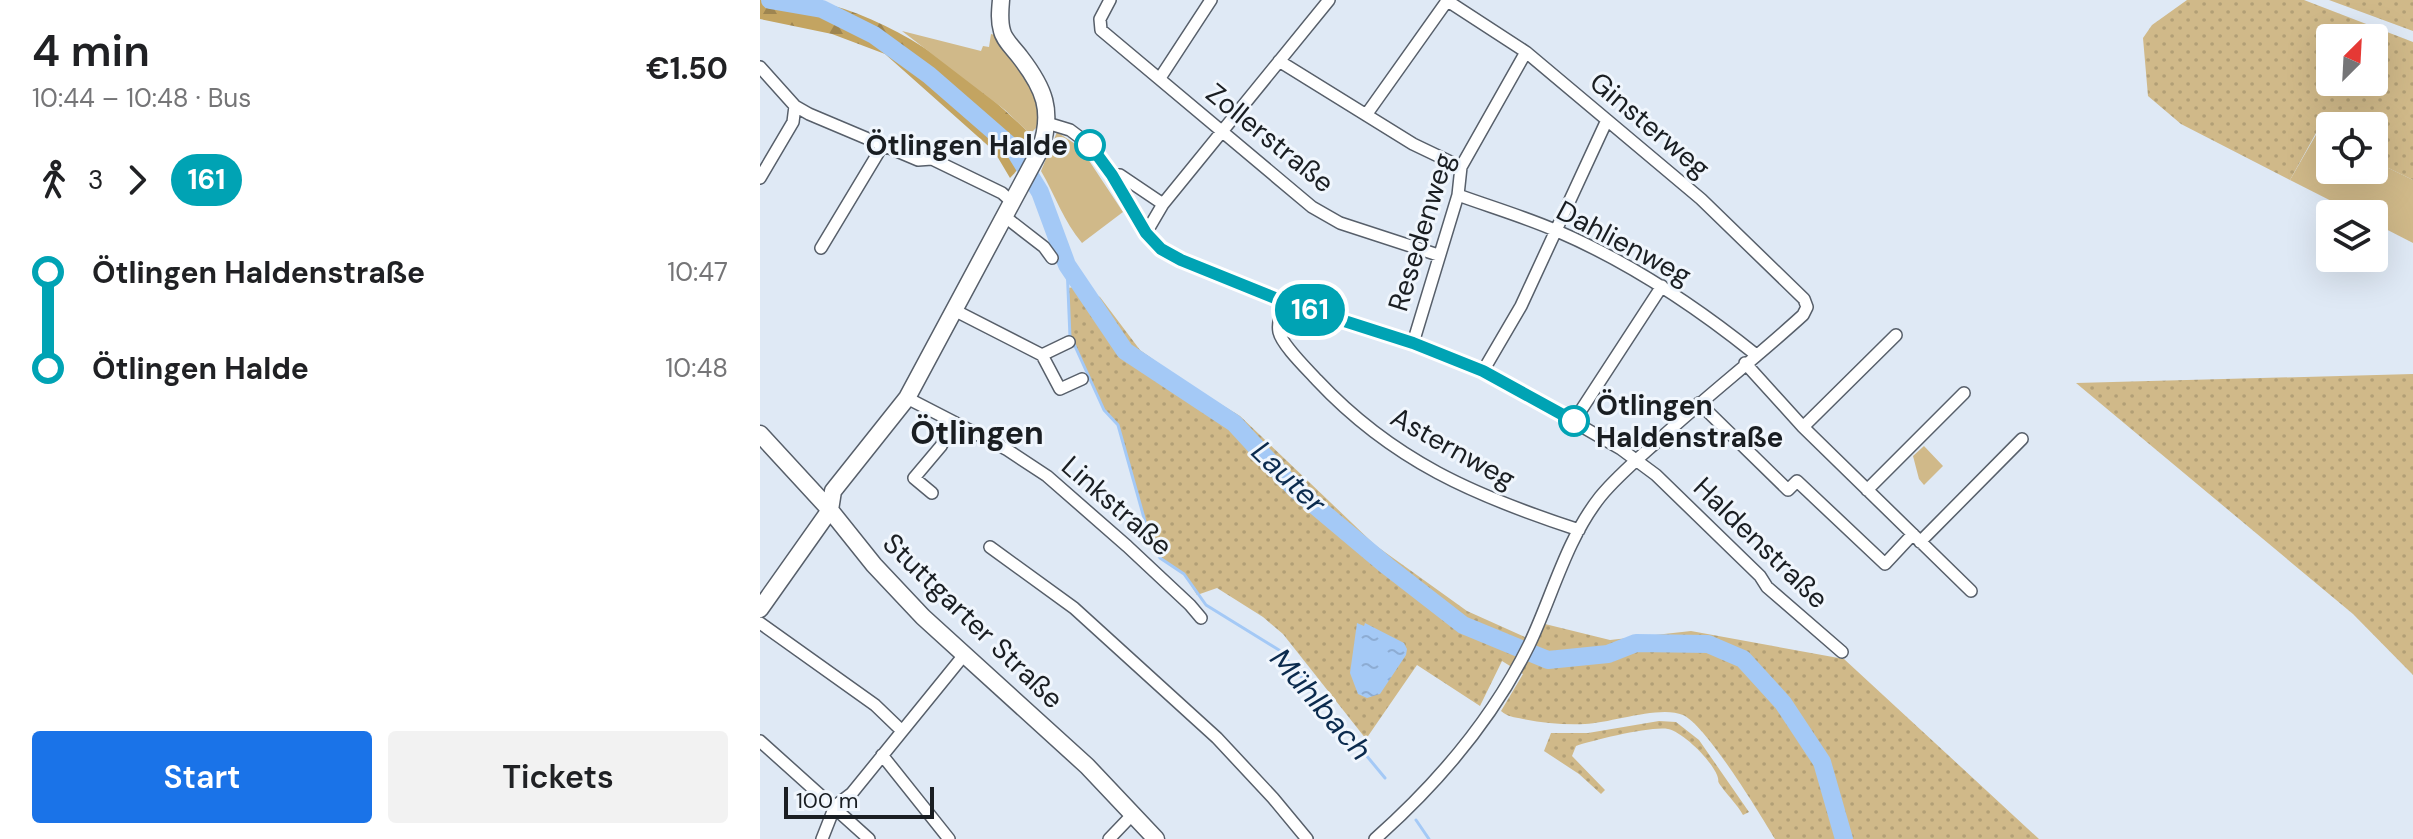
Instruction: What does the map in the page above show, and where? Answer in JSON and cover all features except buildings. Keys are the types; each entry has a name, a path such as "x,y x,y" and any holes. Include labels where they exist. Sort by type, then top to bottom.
{"street":[{"path":"760,609 830,510 833,491 907,398 1040,150 1047,123 1047,106 1040,87 1002,35 1001,0"},
{"name":"Zollerstraße","path":"1110,0 1100,19 1101,30 1312,207 1340,223 1438,255"},
{"path":"1160,78 1211,0"},
{"path":"1146,233 1163,204 1329,0"},
{"path":"1366,115 1446,0"},
{"name":"Ginsterweg","path":"1446,0 1526,52 1701,199 1804,299 1807,307 1803,315 1755,354"},
{"name":"Resedenweg","path":"1413,343 1458,195 1461,167 1526,52"},
{"path":"1279,61 1413,144 1461,167"},
{"path":"760,67 795,106 823,122 918,160 932,159 1002,193 1012,202 1052,258"},
{"path":"760,178 793,122 795,106"},
{"path":"1483,371 1521,306 1607,120"},
{"name":"Haldenstraße","path":"1047,123 1070,130 1085,141 1112,175 1146,233 1161,249 1285,302 1413,343 1483,371 1574,421 1636,460 1656,475 1760,576 1767,587 1842,652"},
{"path":"821,248 883,145"},
{"name":"Haldenstraße","path":"1112,175 1120,175 1163,204"},
{"name":"Dahlienweg","path":"1458,195 1557,230 1635,269 1755,354"},
{"path":"1574,421 1662,286"},
{"name":"Asternweg","path":"1285,302 1279,321 1280,335 1323,387 1373,433 1413,460 1485,496 1579,530"},
{"path":"954,310 1042,355 1060,389 1082,379"},
{"path":"1803,427 1896,335"},
{"path":"1042,355 1069,342"},
{"path":"1375,839 1414,803 1487,717 1515,671 1579,530 1600,497 1636,460 1755,354"},
{"path":"1745,363 1803,427 1971,591"},
{"path":"1867,490 1964,393"},
{"name":"Linkstraße","path":"907,398 1006,449 1047,476 1201,618"},
{"path":"1699,403 1788,490 1797,481 1885,564 2022,439"},
{"path":"932,493 914,478 941,446 953,423"},
{"name":"Stuttgarter Straße","path":"760,434 830,510 892,585 1087,766 1156,839"},
{"path":"990,547 1074,608 1217,738 1307,839"},
{"path":"760,623 875,705 901,730"},
{"path":"822,839 835,806 852,793 964,655"},
{"path":"763,749 835,806 869,839"},
{"path":"882,755 949,839"},
{"path":"1109,839 1132,815"}],"shaded area":[{"path":"2187,0 2304,0 2366,24 2316,24 2316,96 2388,96 2388,32 2413,42 2413,180 2388,168 2388,112 2316,112 2316,133 2290,180 2181,124 2148,96 2143,38 2152,25"},
{"path":"2329,0 2413,0 2413,31"},
{"path":"902,31 981,51 983,46 989,47 991,34 995,35 1031,89 1038,113 1038,126 1030,134 1005,110"},
{"path":"1057,132 1080,147 1123,212 1082,243 1041,171"},
{"path":"2316,135 2316,184 2388,184 2388,168 2413,180 2413,243 2388,230 2388,200 2329,200 2290,180"},
{"path":"1072,280 1100,297 1140,350 1240,416 1375,545 1467,611 1536,642 1545,624 1610,640 1691,631 1844,659 2039,839 1775,839 1718,752 1693,722 1683,715 1662,712 1577,724 1546,723 1511,716 1501,711 1523,674 1502,661 1480,706 1417,665 1366,739 1283,634 1263,617 1217,588 1197,595 1184,574 1160,558 1151,543 1118,426 1104,410 1070,336 1068,288 1074,287"},
{"path":"2413,374 2413,675 2353,614 2076,383"},
{"path":"1924,446 1943,466 1924,485 1919,479 1913,456"},
{"path":"1659,721 1676,722 1699,740 1749,812 1743,815 1720,784 1714,769 1696,748 1668,729 1636,731 1576,746 1572,756 1605,790 1601,794 1579,774 1544,751 1551,733 1588,733"}],"green space":[{"path":"760,0 815,1 846,10 876,21 932,53 985,93 1032,136 1018,169 1010,178 994,151 885,54 832,34 760,19"}],"water":[{"path":"1357,623 1364,626 1365,623 1404,643 1407,649 1380,694 1367,698 1358,694 1350,673"}],"waterway":[{"name":"Lauter","path":"770,0 822,9 874,35 929,75 1013,148 1040,192 1067,265 1125,351 1234,423 1294,488 1463,625 1548,660 1608,654 1636,643 1708,644 1743,659 1783,703 1822,762 1844,839"},
{"name":"Mühlbach","path":"1067,265 1070,337"},
{"name":"Mühlbach","path":"1074,344 1104,410 1118,425 1151,543 1160,558 1184,574 1206,605 1279,650 1385,778"},
{"name":"Mühlbach","path":"1416,820 1429,839"}],"bus line":[{"name":"161","path":"1090,145 1112,175 1146,233 1161,249 1285,302 1413,343 1483,371 1574,421"}],"place":[{"name":"Ötlingen Halde","path":"1090,145"},
{"name":"Ötlingen Haldenstraße","path":"1574,421"}],"district":[{"name":"Ötlingen","path":"977,433"}]}
